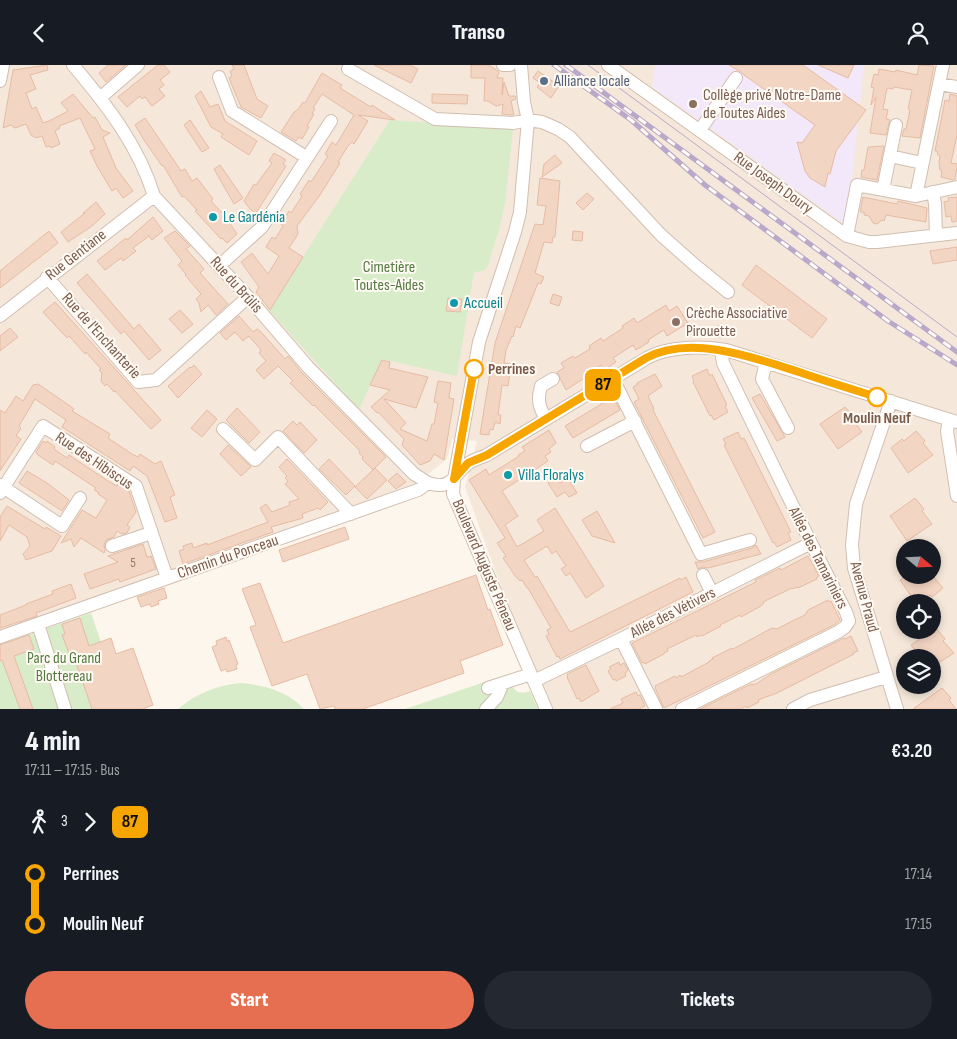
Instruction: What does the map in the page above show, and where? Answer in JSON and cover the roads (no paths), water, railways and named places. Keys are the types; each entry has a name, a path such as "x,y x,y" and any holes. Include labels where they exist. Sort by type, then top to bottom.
{"street":[{"name":"Rue du Brûlis","path":"73,65 121,127 148,176 154,196 248,297 292,350 331,391 414,474 428,483"},
{"path":"100,98 138,65"},
{"path":"503,65 510,65"},
{"name":"Boulevard Auguste Péneau","path":"521,65 524,102 528,120 518,221 478,342 453,494 546,709"},
{"path":"916,196 943,65"},
{"name":"Rue Joseph Doury","path":"613,66 847,236 877,243 957,233"},
{"path":"348,69 435,119 513,123 528,120 546,123 570,137 661,235 728,292"},
{"path":"219,77 232,111 306,157"},
{"path":"700,130 736,78"},
{"path":"939,84 957,87"},
{"path":"219,266 262,227 331,121"},
{"path":"883,190 896,125"},
{"path":"890,156 922,163"},
{"path":"847,236 858,185 916,196 957,187"},
{"path":"933,192 936,235"},
{"name":"Rue Gentiane","path":"0,316 47,277 154,196"},
{"name":"Rue de l'Enchanterie","path":"47,277 138,382 156,380 248,297"},
{"path":"454,479 468,463 487,455 646,358 663,351 691,349 721,350 766,362 953,421 947,431 957,496"},
{"name":"Allée des Tamariniers","path":"682,709 846,627 849,621 846,611 810,543 723,363 721,350"},
{"path":"766,362 762,379 788,428"},
{"path":"546,419 540,409 538,400 541,387 552,379"},
{"path":"612,379 701,554 750,540"},
{"name":"Avenue Praud","path":"891,401 856,503 852,545 854,568 897,709"},
{"path":"587,447 635,421"},
{"name":"Rue des Hibiscus","path":"1,489 43,426 136,486 167,578"},
{"path":"222,429 255,460 278,437 351,514"},
{"name":"Chemin du Ponceau","path":"0,637 418,490 428,483 438,486 449,483 454,479"},
{"path":"1,489 62,527 80,498"},
{"path":"112,546 151,533"},
{"name":"Allée des Vétivers","path":"488,689 503,683 532,677 621,639 810,543"},
{"path":"703,575 712,593"},
{"path":"38,624 65,709"},
{"path":"621,639 656,709"},
{"path":"793,709 817,698 886,677"},
{"path":"486,709 497,697 503,683"}],"tram line":[{"path":"588,65 957,337"}],"railway":[{"path":"554,65 631,120 705,185 888,321 957,365"},
{"path":"566,65 957,352"}],"place":[{"name":"Alliance locale","path":"544,81"},
{"name":"Collège privé Notre-Dame de Toutes Aides","path":"693,104"},
{"name":"Le Gardénia","path":"213,217"},
{"name":"Accueil","path":"454,303"},
{"name":"Crèche Associative Pirouette","path":"676,322"},
{"name":"Perrines","path":"474,369"},
{"name":"Moulin Neuf","path":"877,397"},
{"name":"Villa Floralys","path":"508,475"}],"park label":[{"name":"Cimetière Toutes-Aides","path":"389,276"},
{"name":"Parc du Grand Blottereau","path":"64,667"}]}
